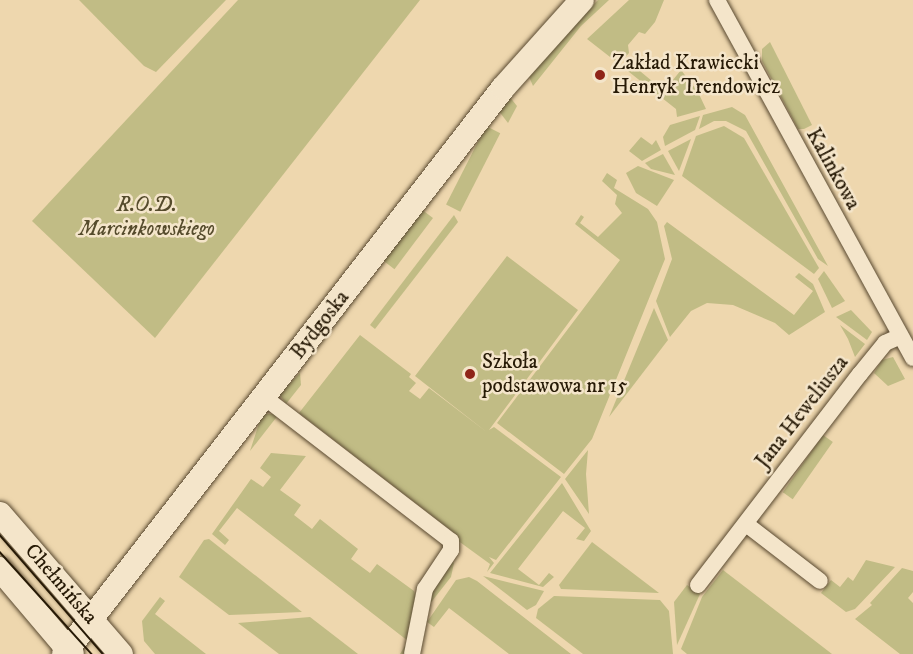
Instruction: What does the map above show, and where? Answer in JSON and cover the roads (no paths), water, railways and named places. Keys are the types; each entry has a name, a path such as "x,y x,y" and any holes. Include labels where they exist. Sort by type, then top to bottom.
{"street":[{"name":"Bydgoska","path":"68,652 91,619 529,55 582,0"},
{"name":"Kalinkowa","path":"717,0 913,358"},
{"name":"Jana Heweliusza","path":"698,585 860,374 885,344 901,336"},
{"path":"264,397 451,541 451,550 425,589 412,654"},
{"name":"Chełmińska","path":"0,514 121,654"},
{"path":"746,524 820,581"},
{"name":"Chełmińska","path":"0,569 68,652"}],"tram line":[{"path":"0,535 103,654"},
{"path":"0,552 92,654"}],"place":[{"name":"Zakład Krawiecki Henryk Trendowicz","path":"600,75"},
{"name":"Szkoła podstawowa nr 15","path":"470,374"}],"park label":[{"name":"R.O.D. Marcinkowskiego","path":"147,217"}]}
